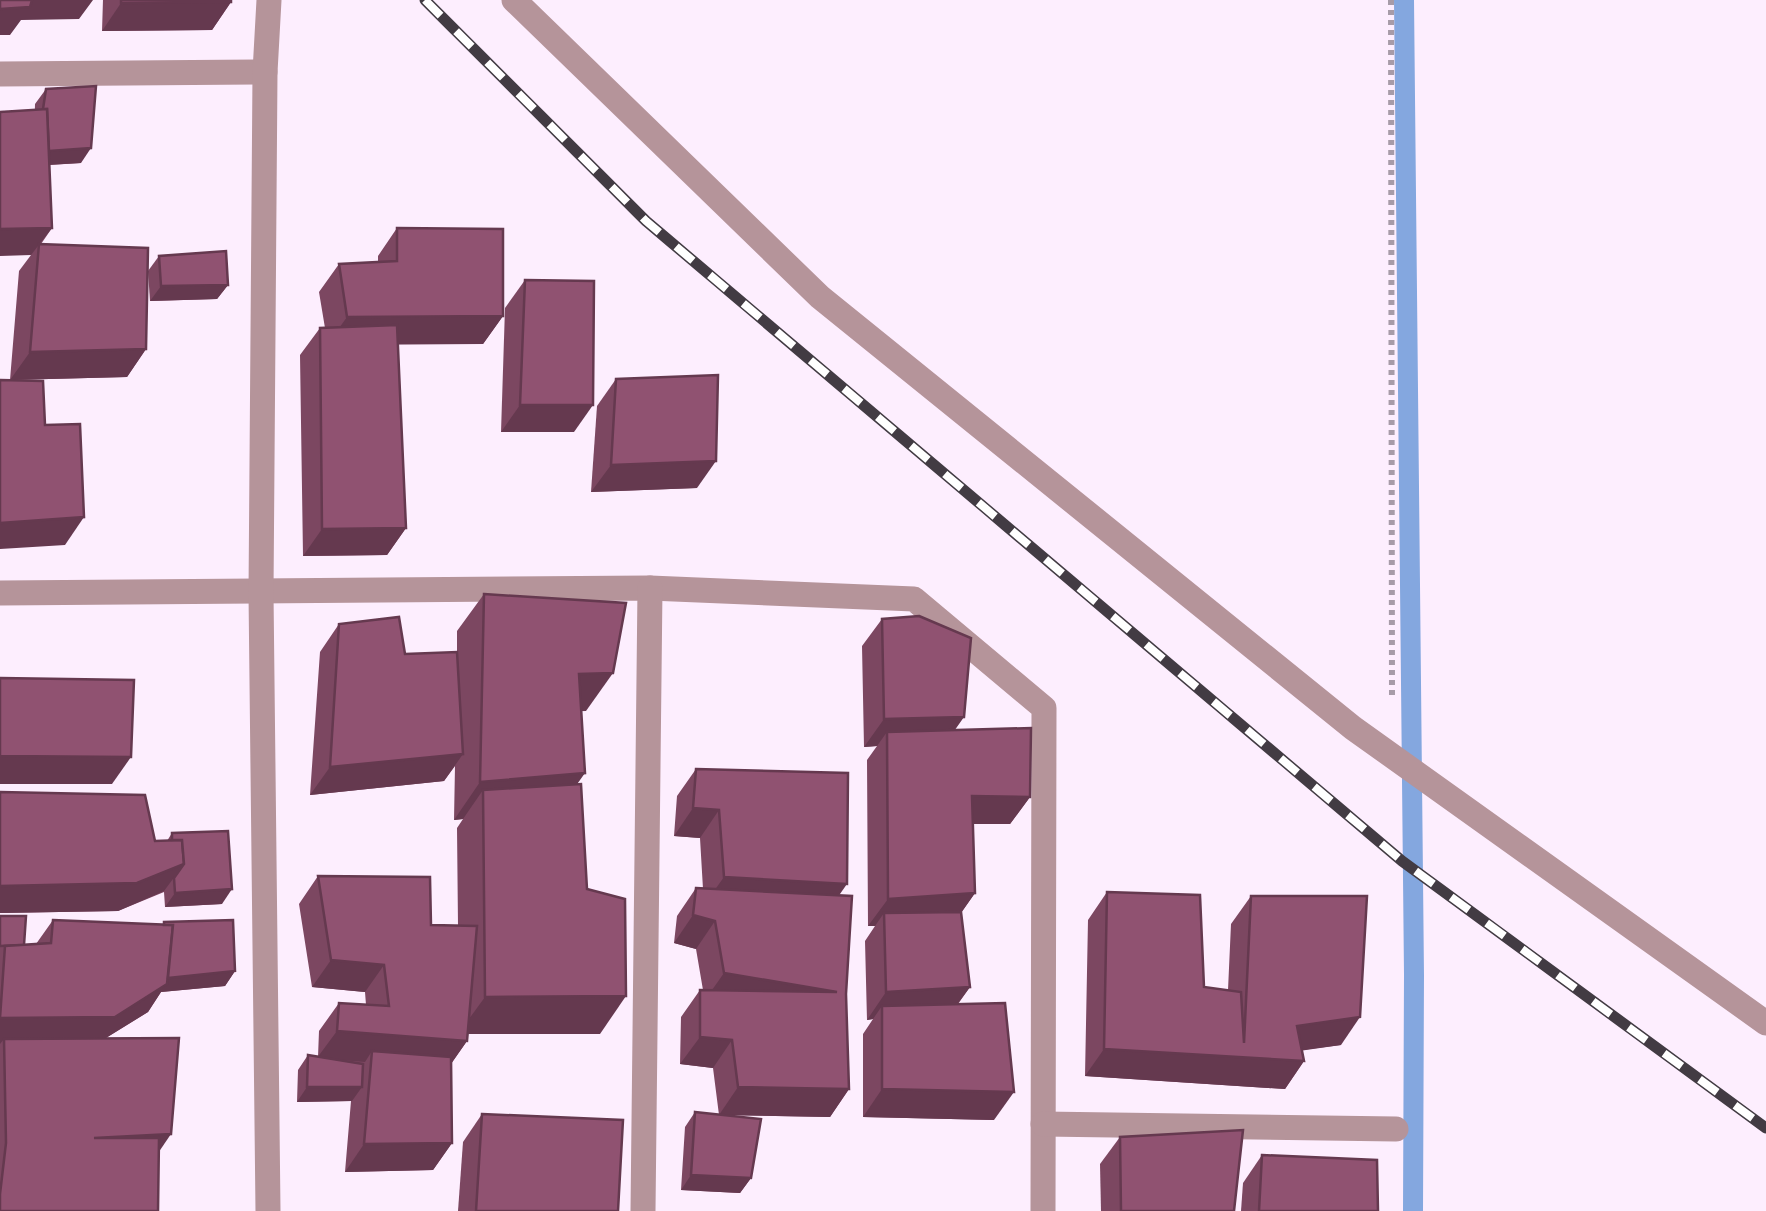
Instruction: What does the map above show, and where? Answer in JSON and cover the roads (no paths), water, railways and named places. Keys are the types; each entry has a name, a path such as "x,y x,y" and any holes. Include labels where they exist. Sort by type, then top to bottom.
{"street":[{"path":"268,0 261,593 268,1211"},
{"path":"514,0 820,297 1337,716 1766,1022"},
{"path":"0,74 265,72"},
{"path":"643,1211 650,588"},
{"path":"0,593 650,588 914,599 1044,708 1043,1211"},
{"path":"1043,1124 1396,1128"}],"waterway":[{"path":"1404,0 1413,1211"}],"railway":[{"path":"425,0 646,221 1402,861 1766,1128"}]}
